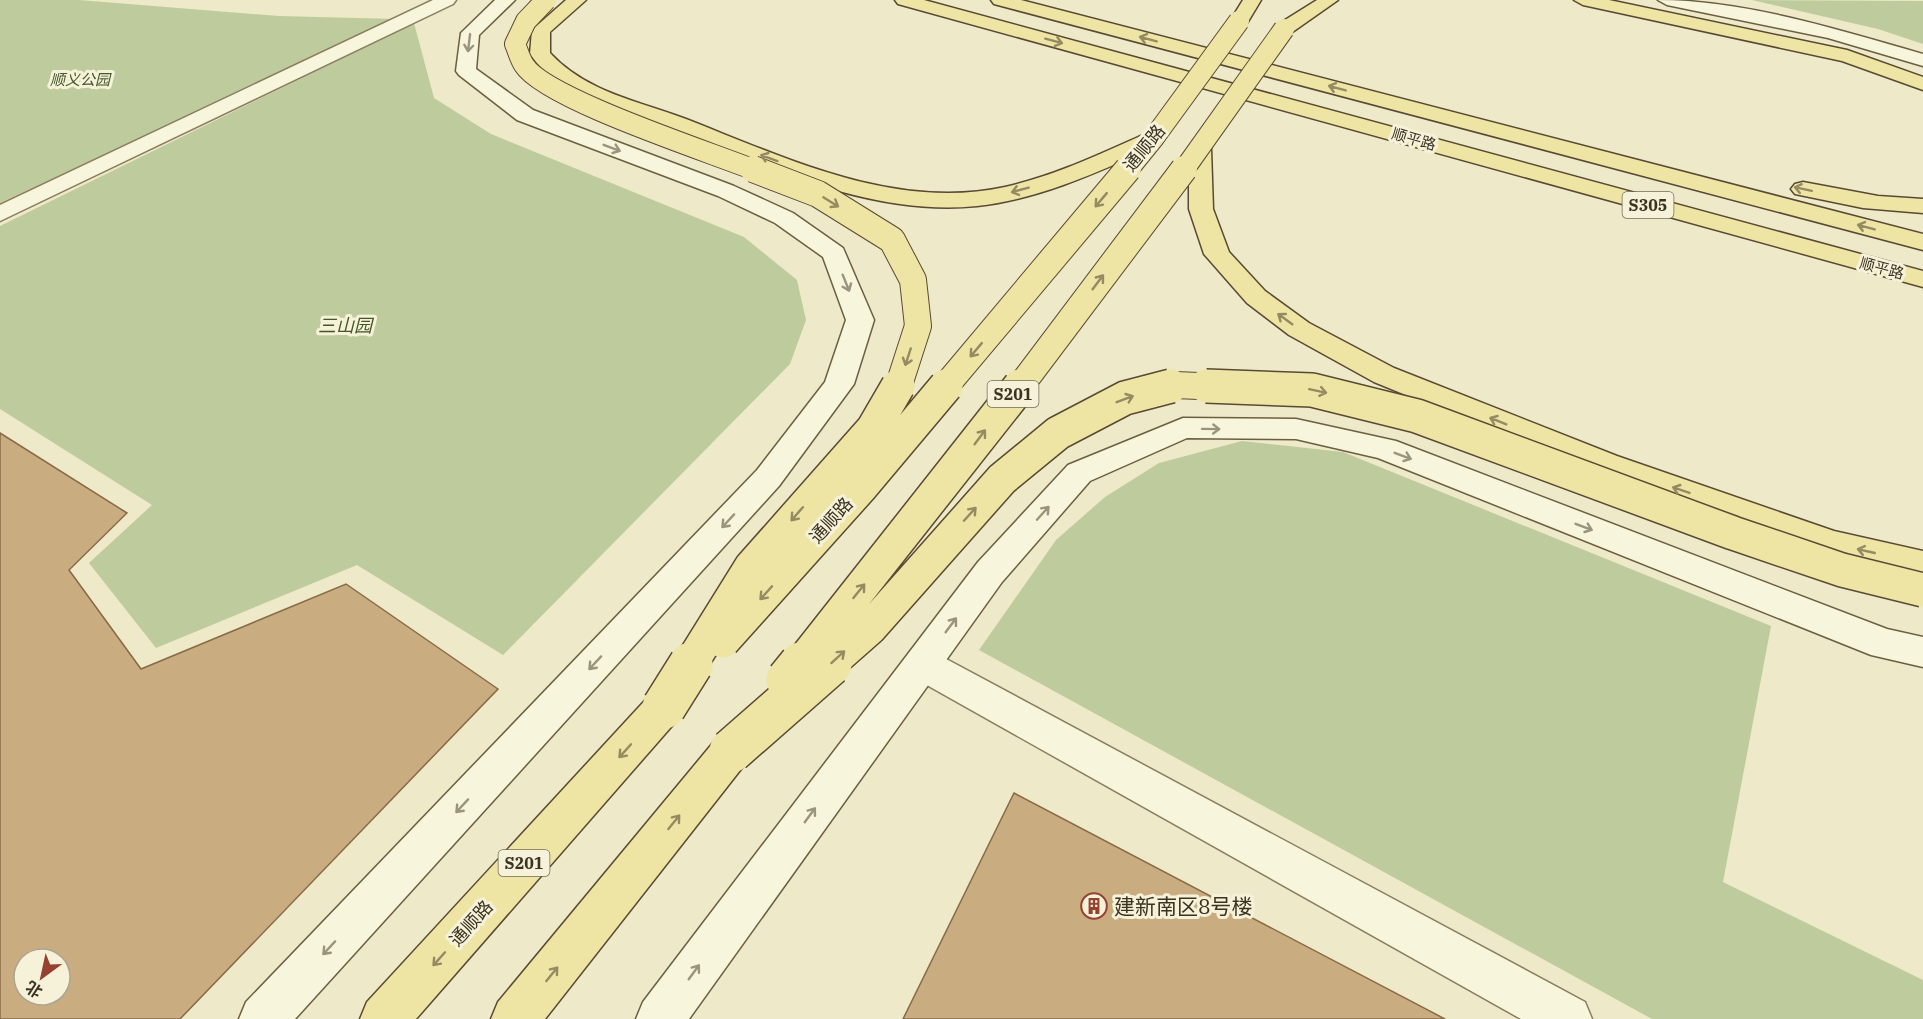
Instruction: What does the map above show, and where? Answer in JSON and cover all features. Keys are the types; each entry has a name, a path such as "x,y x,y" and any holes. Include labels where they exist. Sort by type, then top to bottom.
{"main road":[{"path":"546,0 526,21 515,44 524,66 542,82 582,103 818,194 892,240 913,280 918,326 896,393 873,429 751,567 664,707"},
{"path":"577,0 541,30 540,54 559,74 593,92 805,171 882,194 950,200 1013,192 1066,176 1153,139"},
{"path":"892,0 953,14"},
{"name":"顺平路","path":"904,0 1923,279"},
{"name":"S201","path":"515,1019 921,513 1200,149 1284,29 1300,0"},
{"path":"1284,29 1329,0"},
{"path":"1583,0 1847,56 1923,84"},
{"path":"1628,0 1819,40 1869,53 1923,73"},
{"name":"顺平路","path":"1005,1 1923,242"},
{"name":"通顺路","path":"384,1019 862,486 1153,139 1244,7"},
{"path":"1393,103 1844,198 1901,206 1923,206"},
{"path":"1432,144 1856,274 1923,298"},
{"path":"1200,149 1201,209 1217,254 1256,297 1299,329 1384,375 1606,464 1831,543 1923,564"},
{"path":"731,751 870,628 1002,479 1058,433 1125,398 1175,385 1312,390 1417,417 1733,533 1842,570 1923,590"}],"street":[{"path":"0,214 447,0"},
{"path":"262,1019 768,478 839,384 860,320 834,253 784,218 726,190 525,115 466,71 470,33 506,0"},
{"path":"1667,0 1831,33 1923,60"},
{"path":"660,1019 990,572 1079,473 1184,428 1296,429 1385,449 1884,644 1923,652"},
{"path":"922,664 1568,1019"}],"green space":[{"name":"顺义公园","path":"0,0 79,0 279,16 397,19 0,203"},
{"path":"1752,0 1923,1 1923,44 1878,29"},
{"name":"三山园","path":"414,23 434,98 491,134 744,237 797,280 806,320 790,364 503,655 357,565 156,648 89,563 152,505 0,409 0,226"},
{"path":"1242,441 1343,452 1771,626 1723,882 1923,980 1923,1019 1652,1019 979,650 1056,540 1105,497 1159,463"}],"building":[{"path":"0,433 127,513 69,570 141,669 346,584 498,689 180,1019 0,1019"},
{"name":"建新南区8号楼","path":"1014,793 1445,1019 903,1019"}],"place":[{"name":"建新南区8号楼","path":"1094,906"}]}
